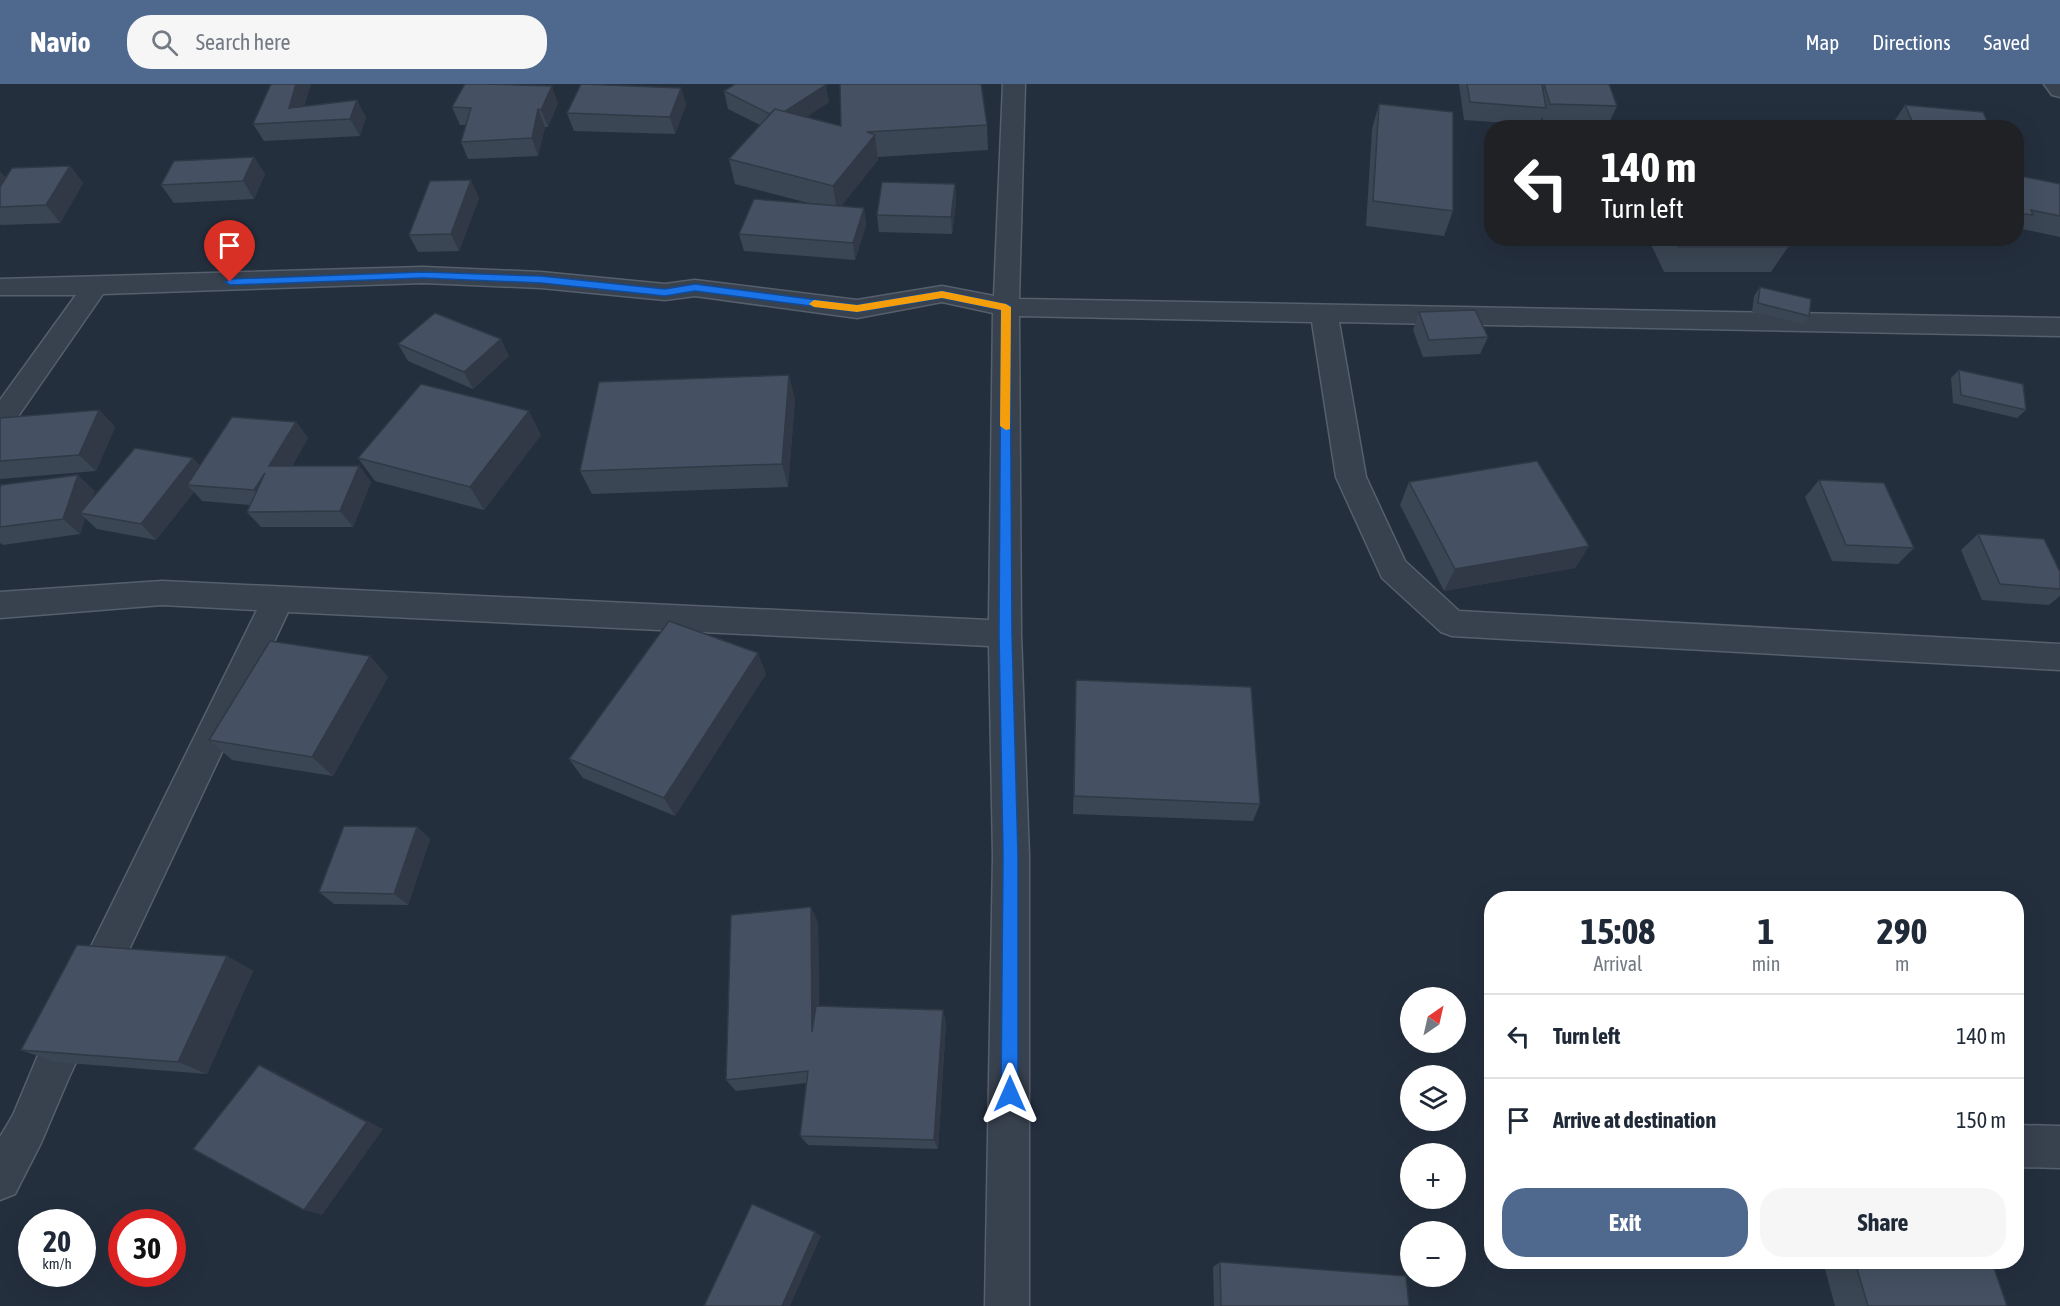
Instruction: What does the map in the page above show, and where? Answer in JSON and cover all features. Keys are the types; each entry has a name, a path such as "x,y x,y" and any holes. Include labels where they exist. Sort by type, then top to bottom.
{"street":[{"path":"1007,1306 1011,856 1005,634 1006,307 1014,84"},
{"path":"2055,84 2060,90"},
{"path":"0,287 423,275 541,280 665,292 695,288 857,309 942,294 1006,307 2060,327"},
{"path":"0,421 96,286"},
{"path":"1324,313 1351,477 1393,569 1452,623 2060,657"},
{"path":"0,605 162,593 1005,634"},
{"path":"0,1179 27,1129 55,1062 278,600"},
{"path":"2024,1146 2060,1147"}],"building":[{"path":"271,84 296,84 289,108 357,100 350,119 253,124"},
{"path":"465,84 552,86 541,110 538,109 532,138 461,142 471,108 452,107"},
{"path":"581,84 681,88 670,117 567,113"},
{"path":"735,84 826,85 784,112 775,109 770,114 724,91"},
{"path":"840,84 981,84 987,125 867,132 875,135 833,186 729,159 775,109 841,126"},
{"path":"1467,84 1542,84 1546,108 1470,102"},
{"path":"1544,84 1609,84 1617,106 1550,104"},
{"path":"1379,104 1453,112 1453,211 1373,201"},
{"path":"1905,105 1983,112 1986,120 1912,120"},
{"path":"254,157 243,181 161,185 174,161"},
{"path":"70,166 46,205 0,207 0,187 12,168"},
{"path":"2024,177 2060,184 2060,216 2031,210 2033,215 2024,214"},
{"path":"471,180 451,234 409,235 430,181"},
{"path":"882,182 955,184 951,217 877,215"},
{"path":"754,199 864,208 853,243 739,234"},
{"path":"1677,246 1788,247 1678,247"},
{"path":"1760,287 1811,299 1809,316 1758,303"},
{"path":"1475,310 1488,337 1429,340 1419,312"},
{"path":"435,313 501,339 464,372 398,344"},
{"path":"1959,370 2023,384 2026,410 1961,395"},
{"path":"789,375 782,464 580,471 599,382"},
{"path":"421,384 529,411 470,487 358,458"},
{"path":"99,410 79,455 0,461 0,418"},
{"path":"232,417 296,422 269,466 359,466 340,511 247,512 265,473 254,490 187,485"},
{"path":"135,448 193,458 141,524 80,513"},
{"path":"1537,461 1589,546 1455,569 1409,482"},
{"path":"78,475 63,519 0,527 1,485"},
{"path":"1819,480 1884,483 1914,548 1846,545"},
{"path":"1978,534 2044,539 2060,572 2060,589 2000,584"},
{"path":"669,621 758,653 664,798 569,759"},
{"path":"270,641 370,656 312,757 209,740"},
{"path":"1076,680 1251,687 1260,804 1074,796"},
{"path":"344,826 417,827 394,894 319,892"},
{"path":"811,907 812,1032 816,1006 943,1010 934,1140 800,1136 808,1071 726,1080 731,915"},
{"path":"77,945 227,956 178,1062 21,1050"},
{"path":"259,1065 367,1122 304,1210 193,1149"},
{"path":"752,1204 815,1232 782,1306 704,1306"},
{"path":"1220,1262 1400,1276 1400,1287 1407,1287 1409,1306 1221,1306"},
{"path":"1857,1269 1994,1269 2007,1306 1868,1306"}],"slow traffic":[{"path":"814,304 857,309 942,294 1006,307 1006,426"}],"route":[{"path":"230,282 423,275 541,280 665,292 695,288 857,309 942,294 1006,307 1005,634 1011,856 1010,1094"}]}
